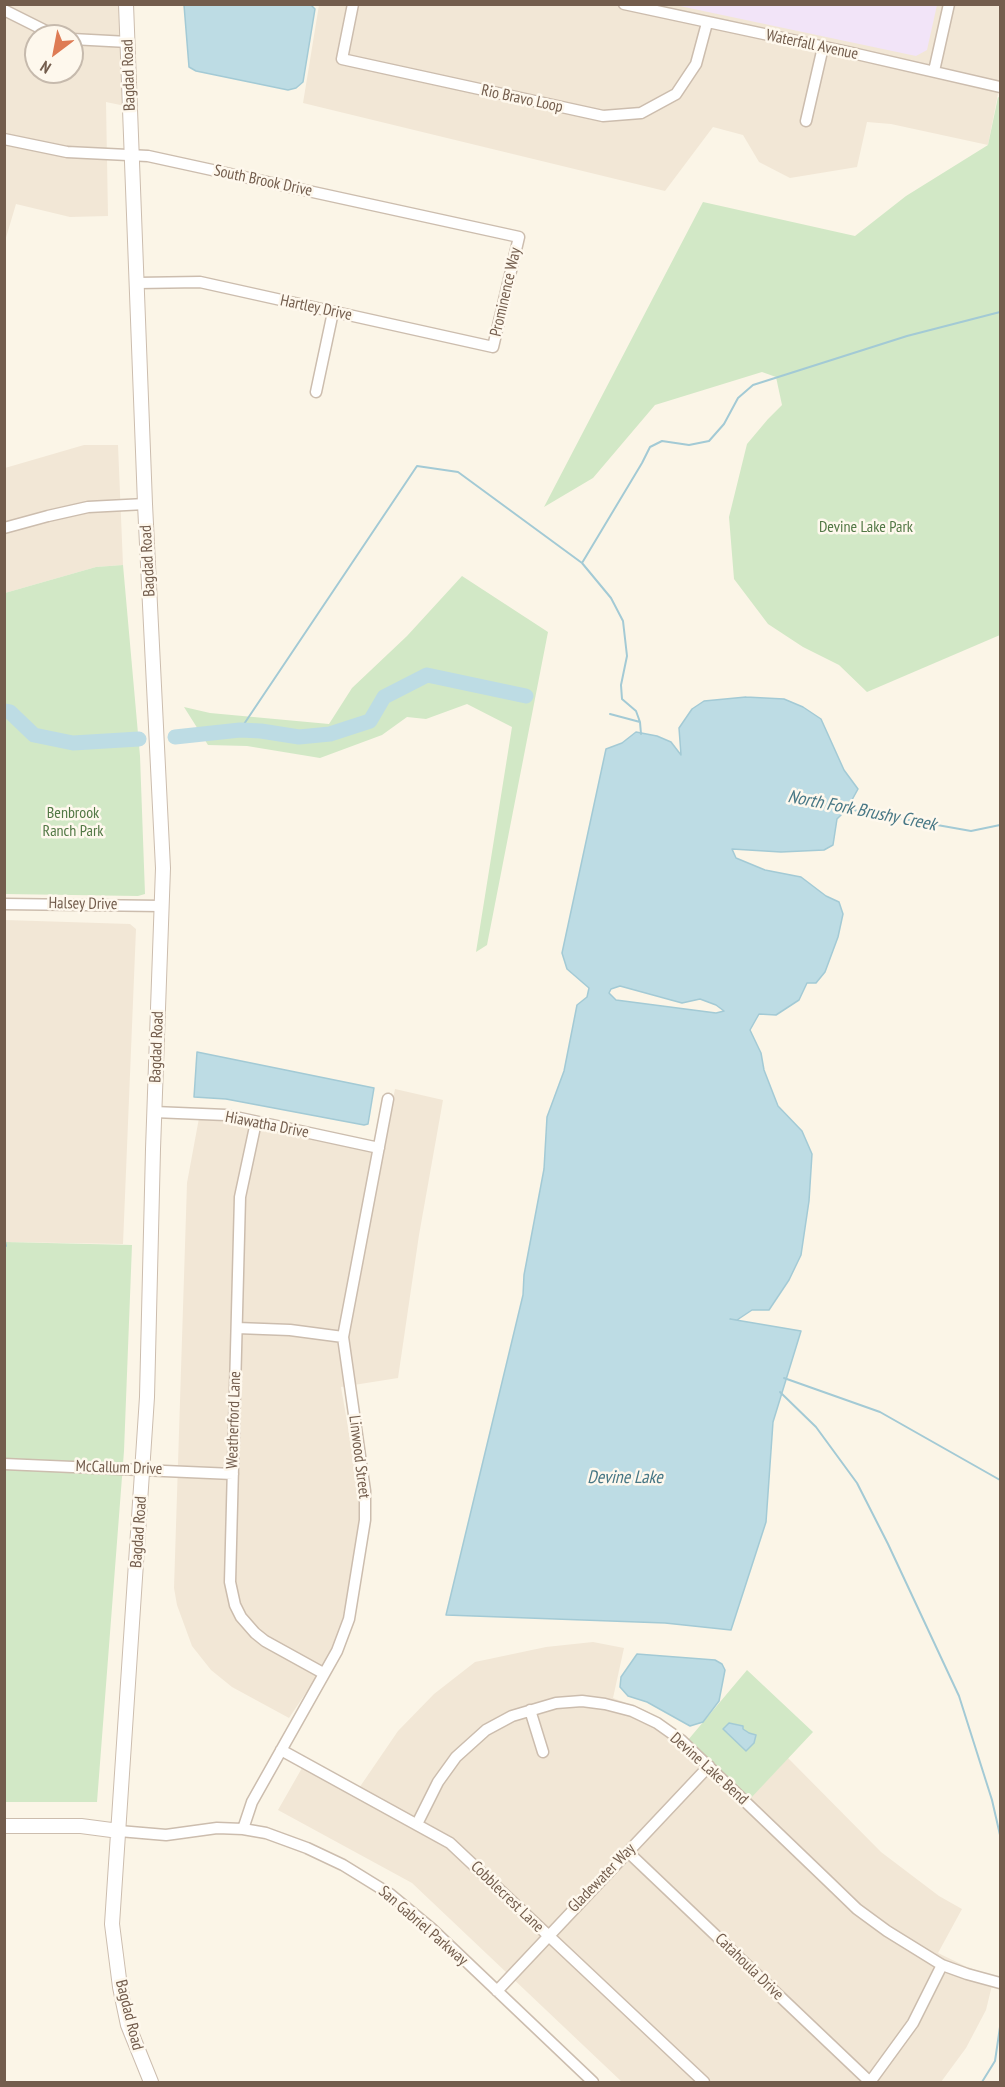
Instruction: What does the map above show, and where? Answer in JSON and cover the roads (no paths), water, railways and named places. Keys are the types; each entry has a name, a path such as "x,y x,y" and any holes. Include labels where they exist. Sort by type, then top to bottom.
{"street":[{"name":"Bagdad Road","path":"126,4 145,504 164,842 143,1469 112,1924 128,2025 151,2082"},
{"name":"Rio Bravo Loop","path":"353,4 342,60 603,116 641,113 676,94 696,64 707,23"},
{"name":"Waterfall Avenue","path":"624,4 823,46 1000,87"},
{"path":"934,71 949,4"},
{"path":"4,10 32,24"},
{"path":"84,40 128,42"},
{"path":"806,121 823,46"},
{"name":"South Brook Drive","path":"4,139 67,152 132,154 519,237"},
{"name":"Prominence Way","path":"493,347 519,237"},
{"name":"Hartley Drive","path":"137,283 200,282 493,347"},
{"path":"316,392 333,312"},
{"path":"4,528 88,507 145,504"},
{"name":"Halsey Drive","path":"4,904 162,906"},
{"name":"Linwood Street","path":"243,1829 252,1802 347,1630 365,1520 365,1491 343,1337 388,1100"},
{"name":"Hiawatha Drive","path":"154,1112 226,1115 379,1148"},
{"name":"Weatherford Lane","path":"256,1122 240,1197 230,1582 235,1605 247,1625 265,1641 324,1673"},
{"path":"237,1328 290,1330 343,1337"},
{"name":"McCallum Drive","path":"4,1464 232,1474"},
{"name":"Devine Lake Bend","path":"417,1824 438,1782 456,1757 486,1730 512,1716 556,1703 582,1701 632,1711 673,1734 857,1909 887,1931 942,1965 998,1983"},
{"path":"530,1710 543,1752"},
{"name":"Cobblecrest Lane","path":"281,1750 441,1837 460,1851 547,1936 704,2082"},
{"name":"Gladewater Way","path":"497,1991 709,1766"},
{"name":"San Gabriel Parkway","path":"4,1826 81,1827 166,1835 217,1828 243,1829 266,1833 307,1848 343,1865 390,1894 430,1928 592,2082"},
{"name":"Catahoula Drive","path":"628,1852 870,2082"},
{"path":"870,2082 913,2023 942,1965"}],"water":[{"path":"184,5 311,5 315,9 303,82 296,88 288,90 196,71 189,67"},
{"name":"Devine Lake","path":"746,697 784,699 803,707 821,719 844,770 858,789 847,809 837,819 833,845 824,850 781,852 732,849 736,858 765,870 801,877 826,896 839,902 843,914 838,937 825,972 816,983 807,983 799,1000 776,1015 759,1014 750,1030 761,1053 764,1070 778,1106 802,1131 812,1154 809,1201 801,1255 789,1280 769,1310 752,1310 737,1320 730,1319 801,1331 773,1422 766,1522 731,1630 665,1623 446,1615 523,1295 524,1275 544,1169 547,1117 564,1071 577,1005 587,997 589,988 567,969 562,953 606,749 622,743 636,732 657,736 671,742 681,755 679,728 692,709 704,701","holes":["620,986 682,1003 700,999 724,1011 716,1013 616,1000 609,993 611,989"]},
{"path":"197,1052 374,1088 368,1124 226,1099 194,1097"},
{"path":"637,1654 715,1660 722,1664 725,1670 719,1701 703,1722 690,1726 647,1702 628,1696 620,1687 621,1677"},
{"path":"729,1723 743,1726 743,1729 756,1735 754,1743 746,1751 723,1729"}],"waterway":[{"path":"582,563 650,447 662,441 689,445 709,441 724,424 738,398 753,385 907,336 1000,312"},
{"path":"240,730 417,466 458,472 582,563 611,598 623,621 627,656 621,685 622,699 636,711 640,722"},
{"name":"North Fork Brushy Creek","path":"175,737 240,730 299,737 330,734 370,721 384,697 427,675 526,696"},
{"name":"North Fork Brushy Creek","path":"4,711 10,712 34,735 73,743 139,739"},
{"name":"North Fork Brushy Creek","path":"610,714 640,722 641,734"},
{"name":"North Fork Brushy Creek","path":"847,809 971,831 1000,825"},
{"path":"4,1237 6,1246"},
{"path":"784,1378 880,1412 1000,1480"},
{"path":"780,1392 816,1427 857,1483 888,1544 959,1696 992,1800 1000,1835"},
{"path":"982,2082 995,2061 1000,2027"}],"park label":[{"name":"Devine Lake Park","path":"866,527"},
{"name":"Benbrook Ranch Park","path":"73,822"}]}
